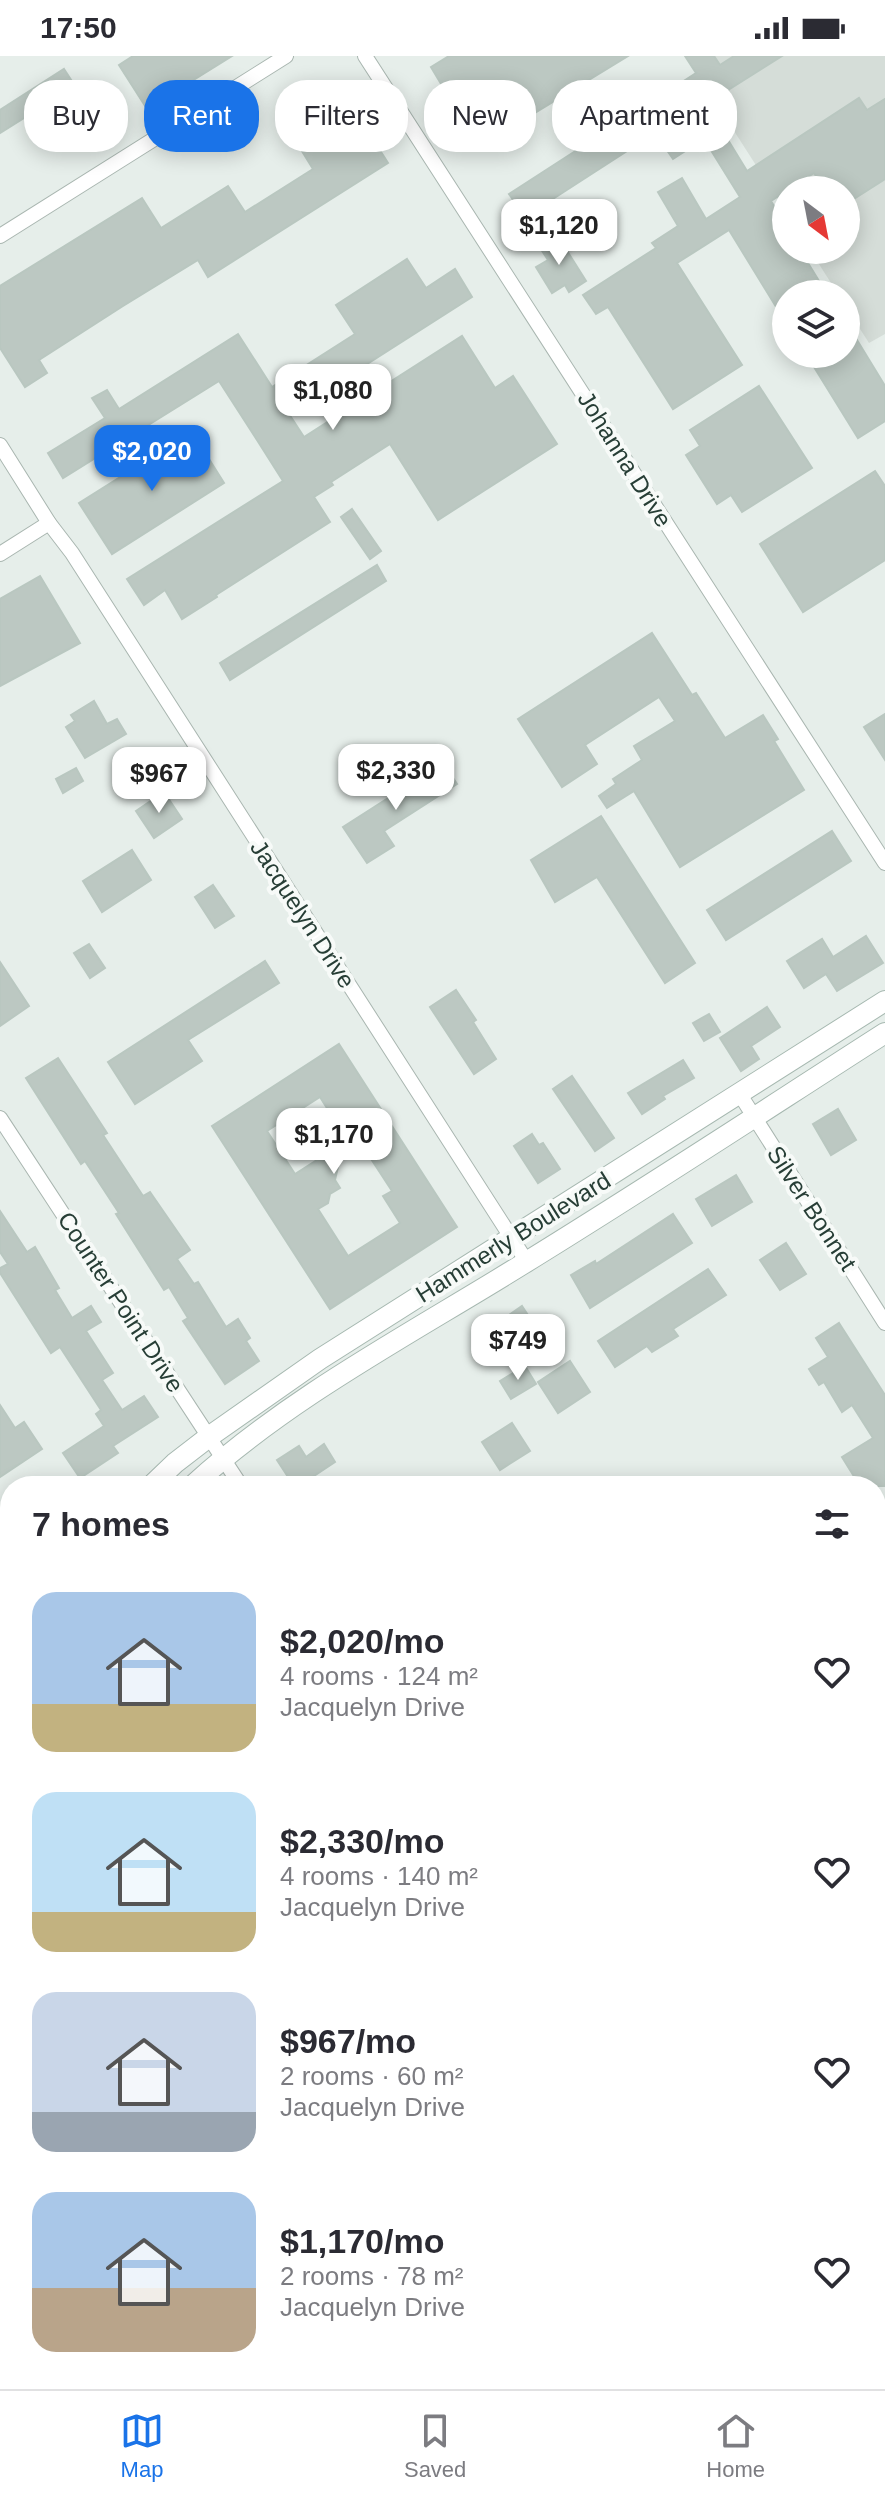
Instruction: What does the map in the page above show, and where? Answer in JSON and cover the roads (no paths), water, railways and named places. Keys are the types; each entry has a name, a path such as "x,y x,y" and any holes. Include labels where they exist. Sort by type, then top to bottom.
{"main road":[{"name":"Hammerly Boulevard","path":"161,1476 210,1436 320,1359 885,1001"},
{"name":"Hammerly Boulevard","path":"203,1476 223,1458 334,1380 527,1262 885,1033"}],"street":[{"path":"0,236 286,56"},
{"name":"Johanna Drive","path":"365,56 885,863"},
{"name":"Jacquelyn Drive","path":"0,445 527,1262"},
{"path":"0,554 49,523"},
{"name":"Silver Bonnet","path":"739,1093 885,1323"},
{"name":"Counter Point Drive","path":"0,1118 235,1476"}]}
